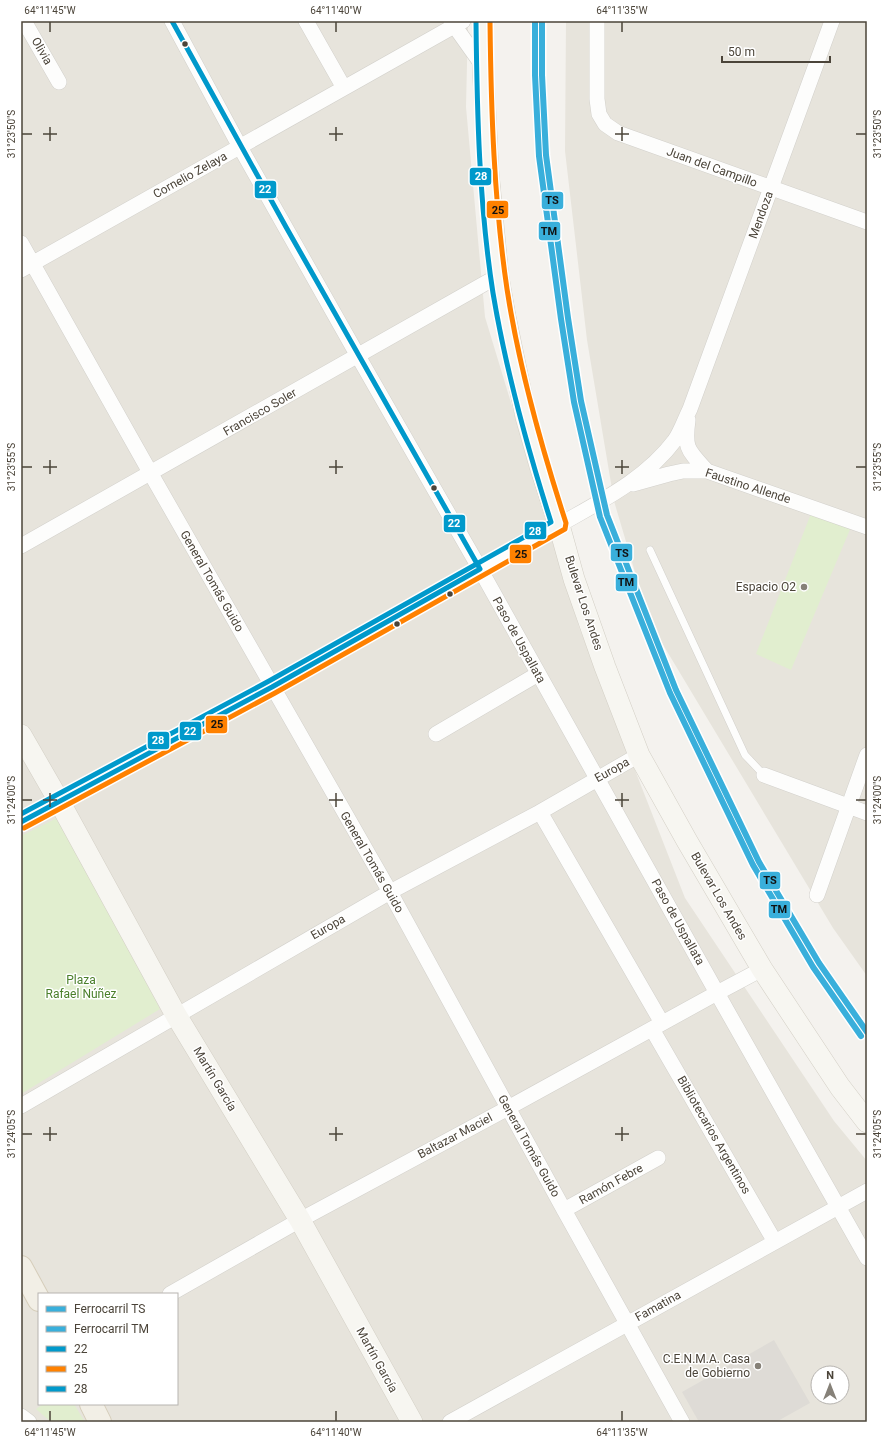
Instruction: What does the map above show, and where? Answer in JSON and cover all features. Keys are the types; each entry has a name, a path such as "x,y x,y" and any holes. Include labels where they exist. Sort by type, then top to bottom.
{"main road":[{"name":"Bulevar Los Andes","path":"483,21 483,66 488,170 498,276 514,364 526,417 540,466 574,579 602,660 639,755 687,841 762,969 840,1087 867,1122"},
{"name":"Martín García","path":"21,735 59,801 176,1015 300,1220 412,1422"},
{"path":"21,1267 38,1298"},
{"path":"92,1405 100,1422"}],"street":[{"name":"Olivia","path":"24,21 59,82"},
{"name":"Paso de Uspallata","path":"172,21 240,146 598,778 867,1258"},
{"path":"306,21 344,88"},
{"name":"Juan del Campillo","path":"597,21 597,99 599,114 605,124 618,133 867,222"},
{"name":"Mendoza","path":"626,486 657,460 676,439 690,409 832,21"},
{"name":"Cornelio Zelaya","path":"27,267 456,23"},
{"path":"456,23 483,66"},
{"name":"General Tomás Guido","path":"21,243 27,267 151,474 390,892 682,1422"},
{"name":"Francisco Soler","path":"21,546 151,474 498,276"},
{"name":"Mendoza","path":"690,409 686,435 687,445 708,471"},
{"name":"Faustino Allende","path":"626,486 683,471 708,471 867,527"},
{"path":"21,822 272,687 626,486"},
{"path":"436,734 538,674"},
{"name":"Europa","path":"21,1106 390,892 540,812 639,755"},
{"path":"817,895 867,755"},
{"path":"764,775 867,813"},
{"name":"Bibliotecarios Argentinos","path":"540,812 775,1242"},
{"name":"Baltazar Maciel","path":"172,1293 300,1220 508,1108 717,992 762,969"},
{"name":"Ramón Febre","path":"564,1210 658,1158"},
{"name":"Famatina","path":"450,1422 867,1191"},
{"path":"21,1416 29,1422"}],"lane":[{"path":"650,550 744,756 764,775"}],"shaded area":[{"path":"21,21 468,21 466,107 485,317 579,627 685,898 834,1121 867,1161 867,1422 21,1422"},
{"path":"566,21 867,21 867,976 833,928 650,623 614,501 587,340 565,151"}],"green space":[{"name":"Espacio O2","path":"814,506 854,520 791,670 756,654"},
{"name":"Plaza Rafael Núñez","path":"59,817 160,1009 21,1094 21,836"},
{"path":"42,1405 75,1405 85,1422 51,1422 36,1409"}],"building":[{"name":"C.E.N.M.A. Casa de Gobierno","path":"774,1340 810,1403 776,1422 699,1422 682,1392"}],"rail line":[{"name":"TM","path":"535,21 535,75 539,156 574,402 600,517 670,693 753,865 813,967 861,1036"},
{"name":"TS","path":"542,21 542,75 546,155 581,401 607,515 676,690 759,862 819,963 867,1032"}],"transit line":[{"name":"22","path":"21,822 272,687 480,569 286,227 172,21"},
{"name":"28","path":"21,814 269,681 551,522 518,409 504,351 493,293 488,259 482,192 478,123 476,21"},
{"name":"25","path":"24,828 275,693 565,529 566,523 548,465 524,377 507,289 496,189 491,88 490,21"}],"place":[{"name":"Espacio O2","path":"804,587"},
{"name":"C.E.N.M.A. Casa de Gobierno","path":"758,1366"}]}
